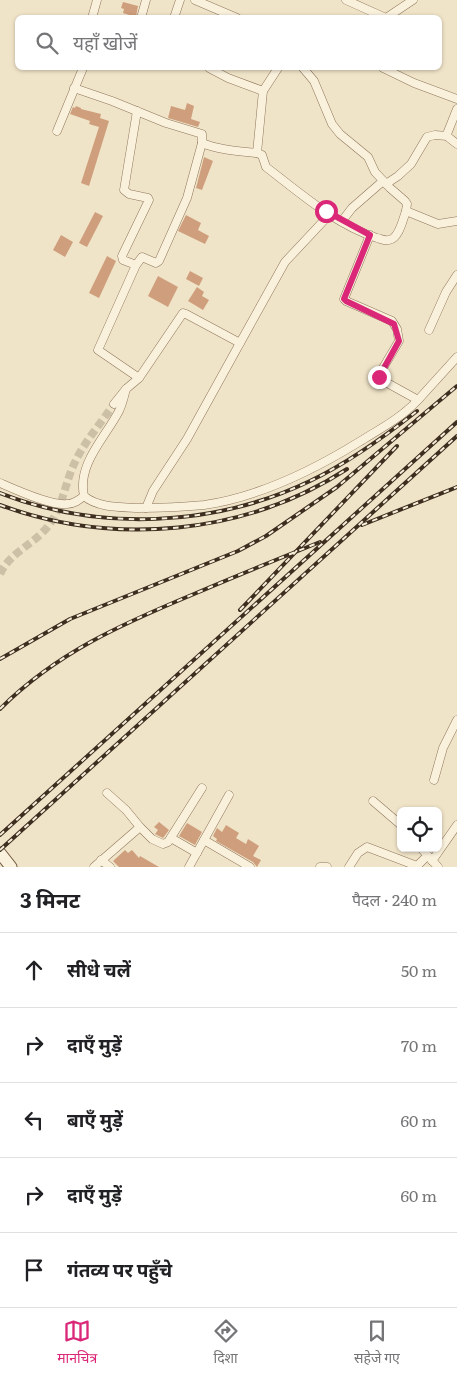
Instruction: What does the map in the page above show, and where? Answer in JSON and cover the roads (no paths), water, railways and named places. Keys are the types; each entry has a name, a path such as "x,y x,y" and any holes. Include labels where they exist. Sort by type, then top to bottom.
{"street":[{"path":"93,15 97,0"},
{"path":"142,15 146,0"},
{"path":"175,15 180,0"},
{"path":"195,0 230,15"},
{"path":"346,0 379,15"},
{"path":"390,15 413,0"},
{"path":"57,131 82,70"},
{"path":"213,70 228,78 263,91"},
{"path":"257,153 263,91 277,70"},
{"path":"202,143 214,148 262,155 266,167 330,214 370,235 388,241 392,239 399,229 407,204 372,168 368,157 340,134 332,124 314,81 305,70"},
{"path":"387,70 457,99"},
{"path":"74,88 137,111 166,124 202,134 202,143 187,198 159,262 156,263 141,257 136,264 98,350 139,378"},
{"path":"447,136 457,109"},
{"path":"136,264 123,260 122,256 149,200 148,198 129,194 124,190 137,111"},
{"path":"342,221 352,208 405,170 411,164 427,137 435,134 447,136 457,144"},
{"path":"406,211 438,224 457,221"},
{"path":"146,508 157,484 187,439 285,262 330,214"},
{"path":"370,235 344,299 394,324 399,341 380,374 380,379 418,400"},
{"path":"430,330 446,292 457,275"},
{"path":"114,404 126,389 139,378 183,314 240,343"},
{"path":"126,389 119,411 88,463 83,479 84,496 90,501 101,504 146,508 204,504 253,493 312,469 335,457 399,418 457,357"},
{"path":"0,483 53,503 65,505 74,503 84,496"},
{"path":"434,780 443,748 457,720"},
{"path":"107,793 152,838 159,843 166,844 202,788"},
{"path":"189,867 229,795"},
{"path":"373,801 397,822"},
{"path":"349,867 358,853 367,847 417,866 433,861 457,825"},
{"path":"94,867 140,827"},
{"path":"171,838 197,853"},
{"path":"204,840 250,867"},
{"path":"0,853 12,867"},
{"path":"101,860 110,867"},
{"path":"320,867 327,867"}],"tunnel":[{"path":"0,574 4,566 37,538 54,518 79,454 114,404"}],"railway":[{"path":"0,659 70,619 238,551 266,536 337,487 457,386"},
{"path":"0,493 38,506 77,514 116,518 156,519 196,515 235,508 273,496 324,474 365,449 417,411"},
{"path":"0,835 457,422"},
{"path":"0,850 457,436"},
{"path":"240,610 397,446"},
{"path":"0,505 43,518 88,526 133,529 178,528 222,520 266,508 307,491 347,469"},
{"path":"362,525 457,487"},
{"path":"0,709 21,689 44,672 91,642 167,605 320,542"}]}
